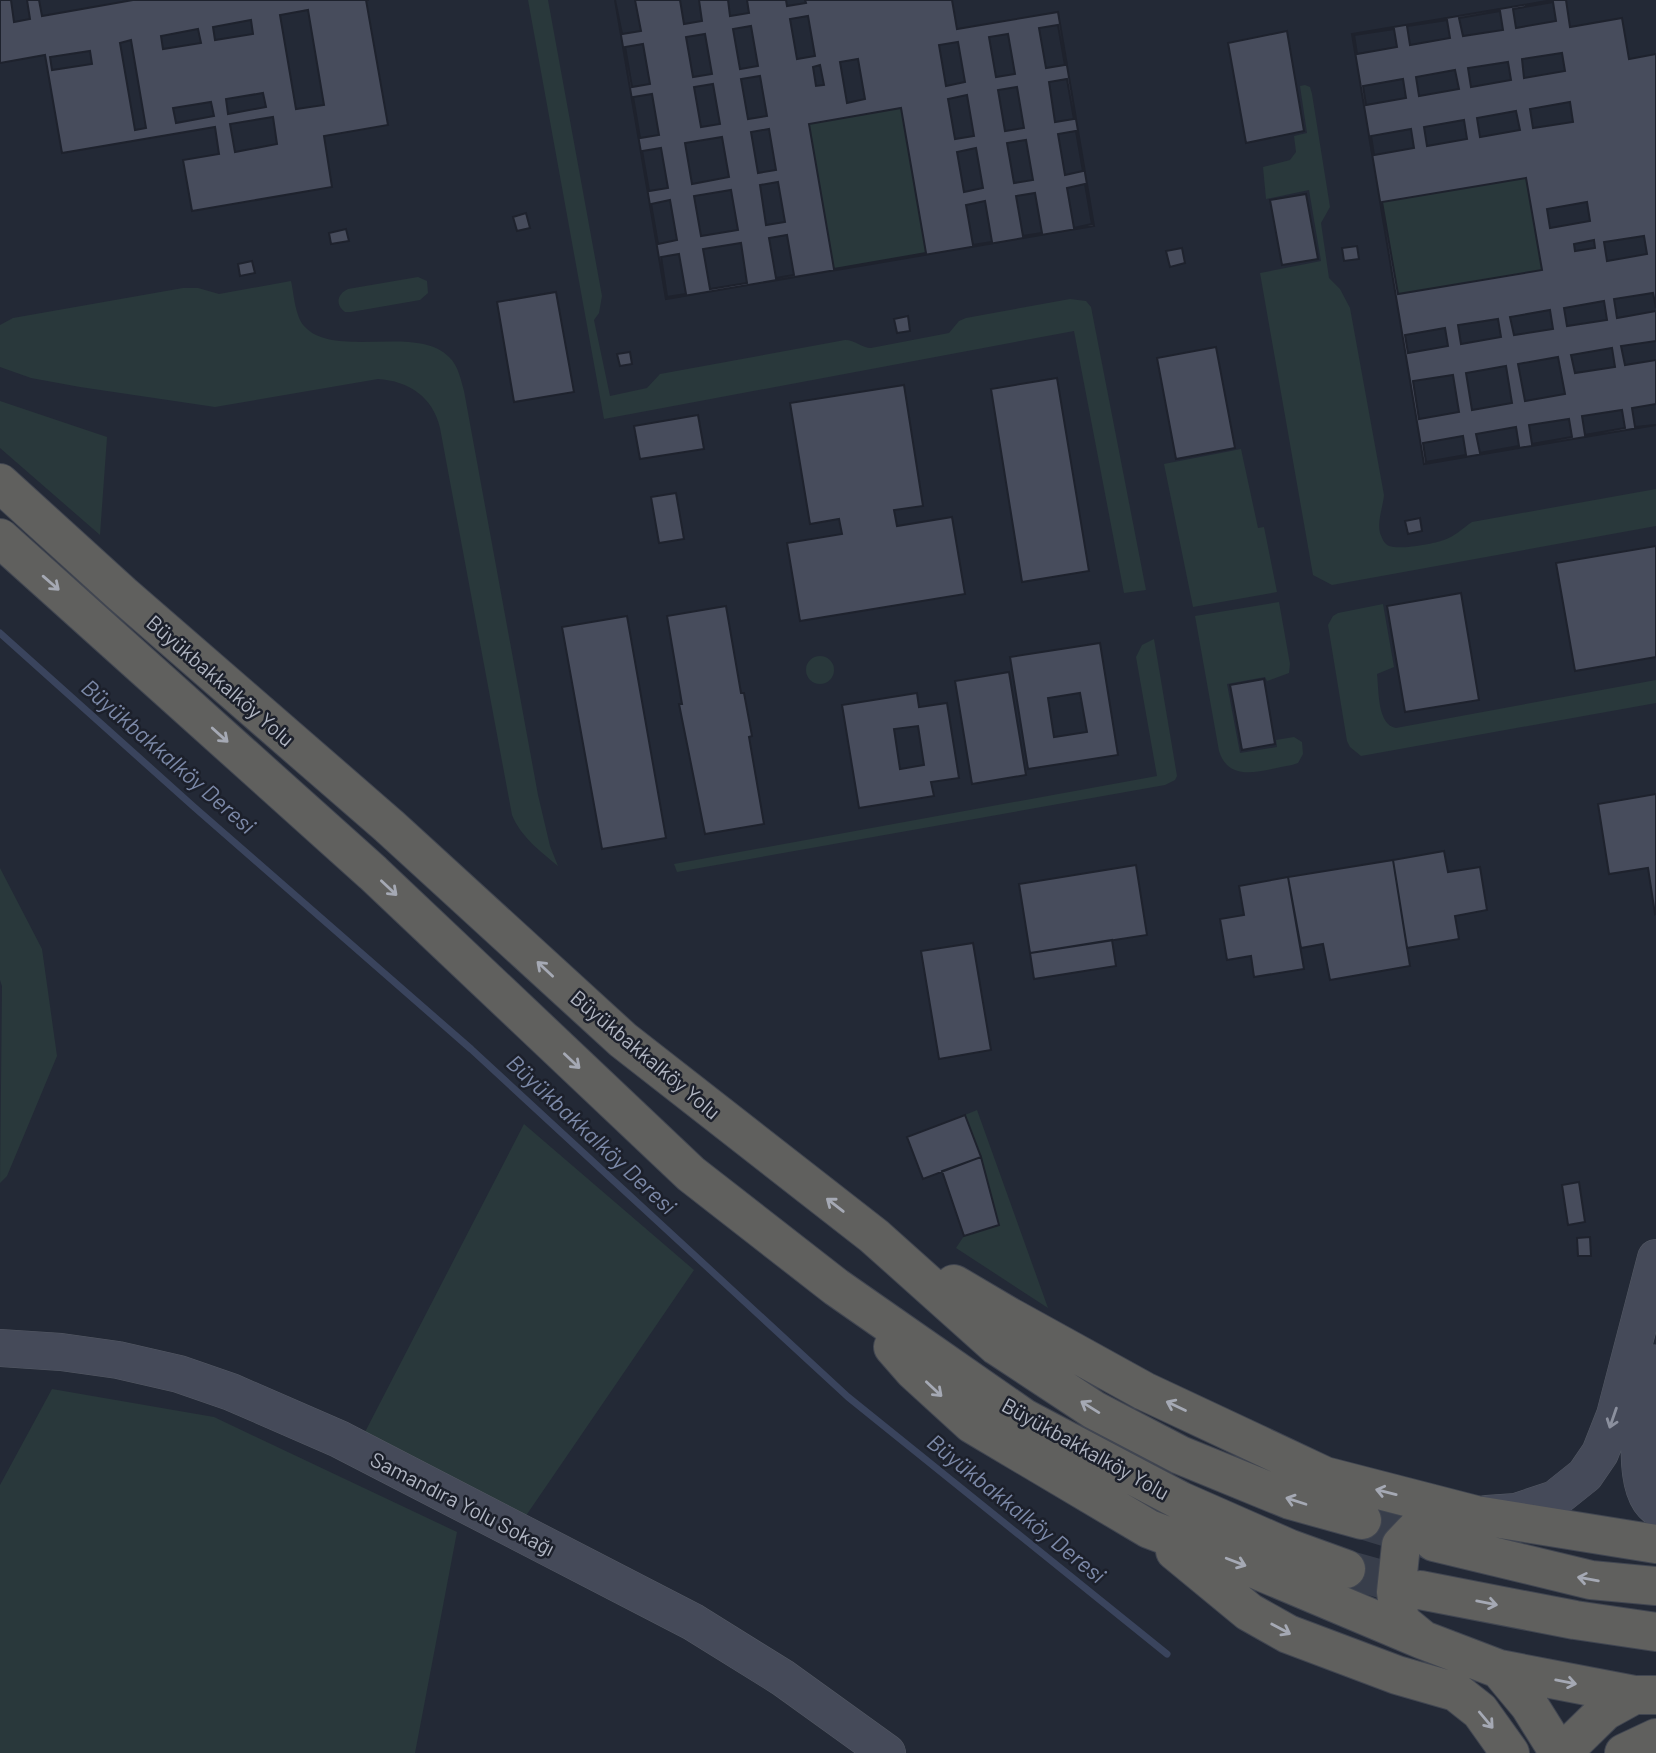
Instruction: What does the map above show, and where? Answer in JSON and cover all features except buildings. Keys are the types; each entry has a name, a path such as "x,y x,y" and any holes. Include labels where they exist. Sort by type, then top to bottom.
{"highway":[{"name":"Büyükbakkalköy Yolu","path":"0,483 122,594 389,826 623,1040 874,1236 997,1346 1094,1410 1180,1455 1290,1500 1362,1520"},
{"name":"Büyükbakkalköy Yolu","path":"0,538 373,873 691,1174 836,1287 1024,1418 1181,1501 1288,1548 1346,1569"},
{"path":"874,1236 1010,1317 1144,1391 1325,1476 1476,1515 1656,1544"},
{"path":"836,1287 914,1371 972,1424 1149,1529 1249,1612 1288,1634 1397,1675 1455,1692 1480,1712 1510,1753"},
{"path":"1423,1640 1400,1621 1396,1592 1401,1545 1421,1524 1476,1515"},
{"path":"1149,1529 1499,1669 1645,1695"},
{"path":"1434,1542 1591,1580 1656,1586"},
{"path":"1420,1590 1575,1620 1656,1632"},
{"path":"1499,1669 1529,1704 1561,1753 1605,1711 1645,1695"},
{"path":"1624,1753 1656,1738"}],"main road":[{"path":"1476,1515 1516,1512 1555,1499 1585,1475 1600,1453 1615,1415 1656,1258"},
{"path":"1656,1337 1643,1400 1639,1464 1650,1502 1656,1507"},
{"name":"Samandıra Yolu Sokağı","path":"0,1348 106,1358 179,1374 232,1392 327,1433 693,1622 783,1678 887,1753"}],"shaded area":[{"path":"528,0 548,0 602,296 599,313 594,320 610,396 647,388 660,374 845,340 871,348 949,333 959,321 966,318 1070,299 1086,301 1091,307 1146,590 1124,593 1074,331 604,419"},
{"path":"1300,86 1310,87 1312,94 1330,207 1321,223 1329,278 1340,289 1350,308 1384,495 1379,524 1384,542 1394,547 1425,545 1448,539 1472,522 1656,489 1656,526 1332,585 1313,575 1260,273 1321,261 1309,190 1266,199 1263,167 1290,160 1296,152 1294,136 1307,133"},
{"path":"901,108 926,253 834,269 809,124"},
{"path":"1526,178 1542,270 1398,294 1382,202"},
{"path":"418,277 427,281 428,293 420,300 351,312 345,312 340,306 340,297 348,289"},
{"path":"291,281 295,305 302,323 319,336 336,341 418,343 435,348 449,357 457,368 464,391 538,795 550,846 558,866 526,837 512,815 440,428 437,417 425,399 400,383 378,379 215,407 31,378 0,367 0,325 13,318 183,288 198,288 219,294"},
{"path":"0,401 107,437 100,535 0,448"},
{"path":"1241,449 1258,528 1264,527 1277,592 1193,607 1164,464"},
{"path":"1279,602 1290,664 1289,673 1267,681 1265,677 1227,684 1240,753 1277,747 1276,740 1294,737 1302,742 1303,754 1298,763 1292,765 1259,771 1240,771 1224,762 1219,751 1195,616"},
{"path":"1383,604 1394,667 1377,674 1379,697 1385,721 1396,728 1656,680 1656,703 1361,756 1347,741 1328,625 1338,613"},
{"path":"1154,639 1177,776 1165,785 677,872 674,864 1157,776 1136,657 1142,645"},
{"path":"820,656 830,660 834,670 830,680 820,684 810,680 806,670 810,660"},
{"path":"0,868 42,949 57,1056 7,1176 0,1183 2,986"},
{"path":"977,1110 1048,1308 956,1248 964,1236 999,1225 981,1157 965,1115"},
{"path":"524,1124 694,1270 521,1523 364,1434"},
{"path":"52,1389 214,1417 457,1532 415,1753 0,1753 0,1485"}],"waterway":[{"name":"Büyükbakkalköy Deresi","path":"0,633 471,1049 848,1397 1167,1654"}],"tunnel":[{"path":"1362,1520 1434,1542"},
{"path":"1346,1569 1420,1590"}]}
